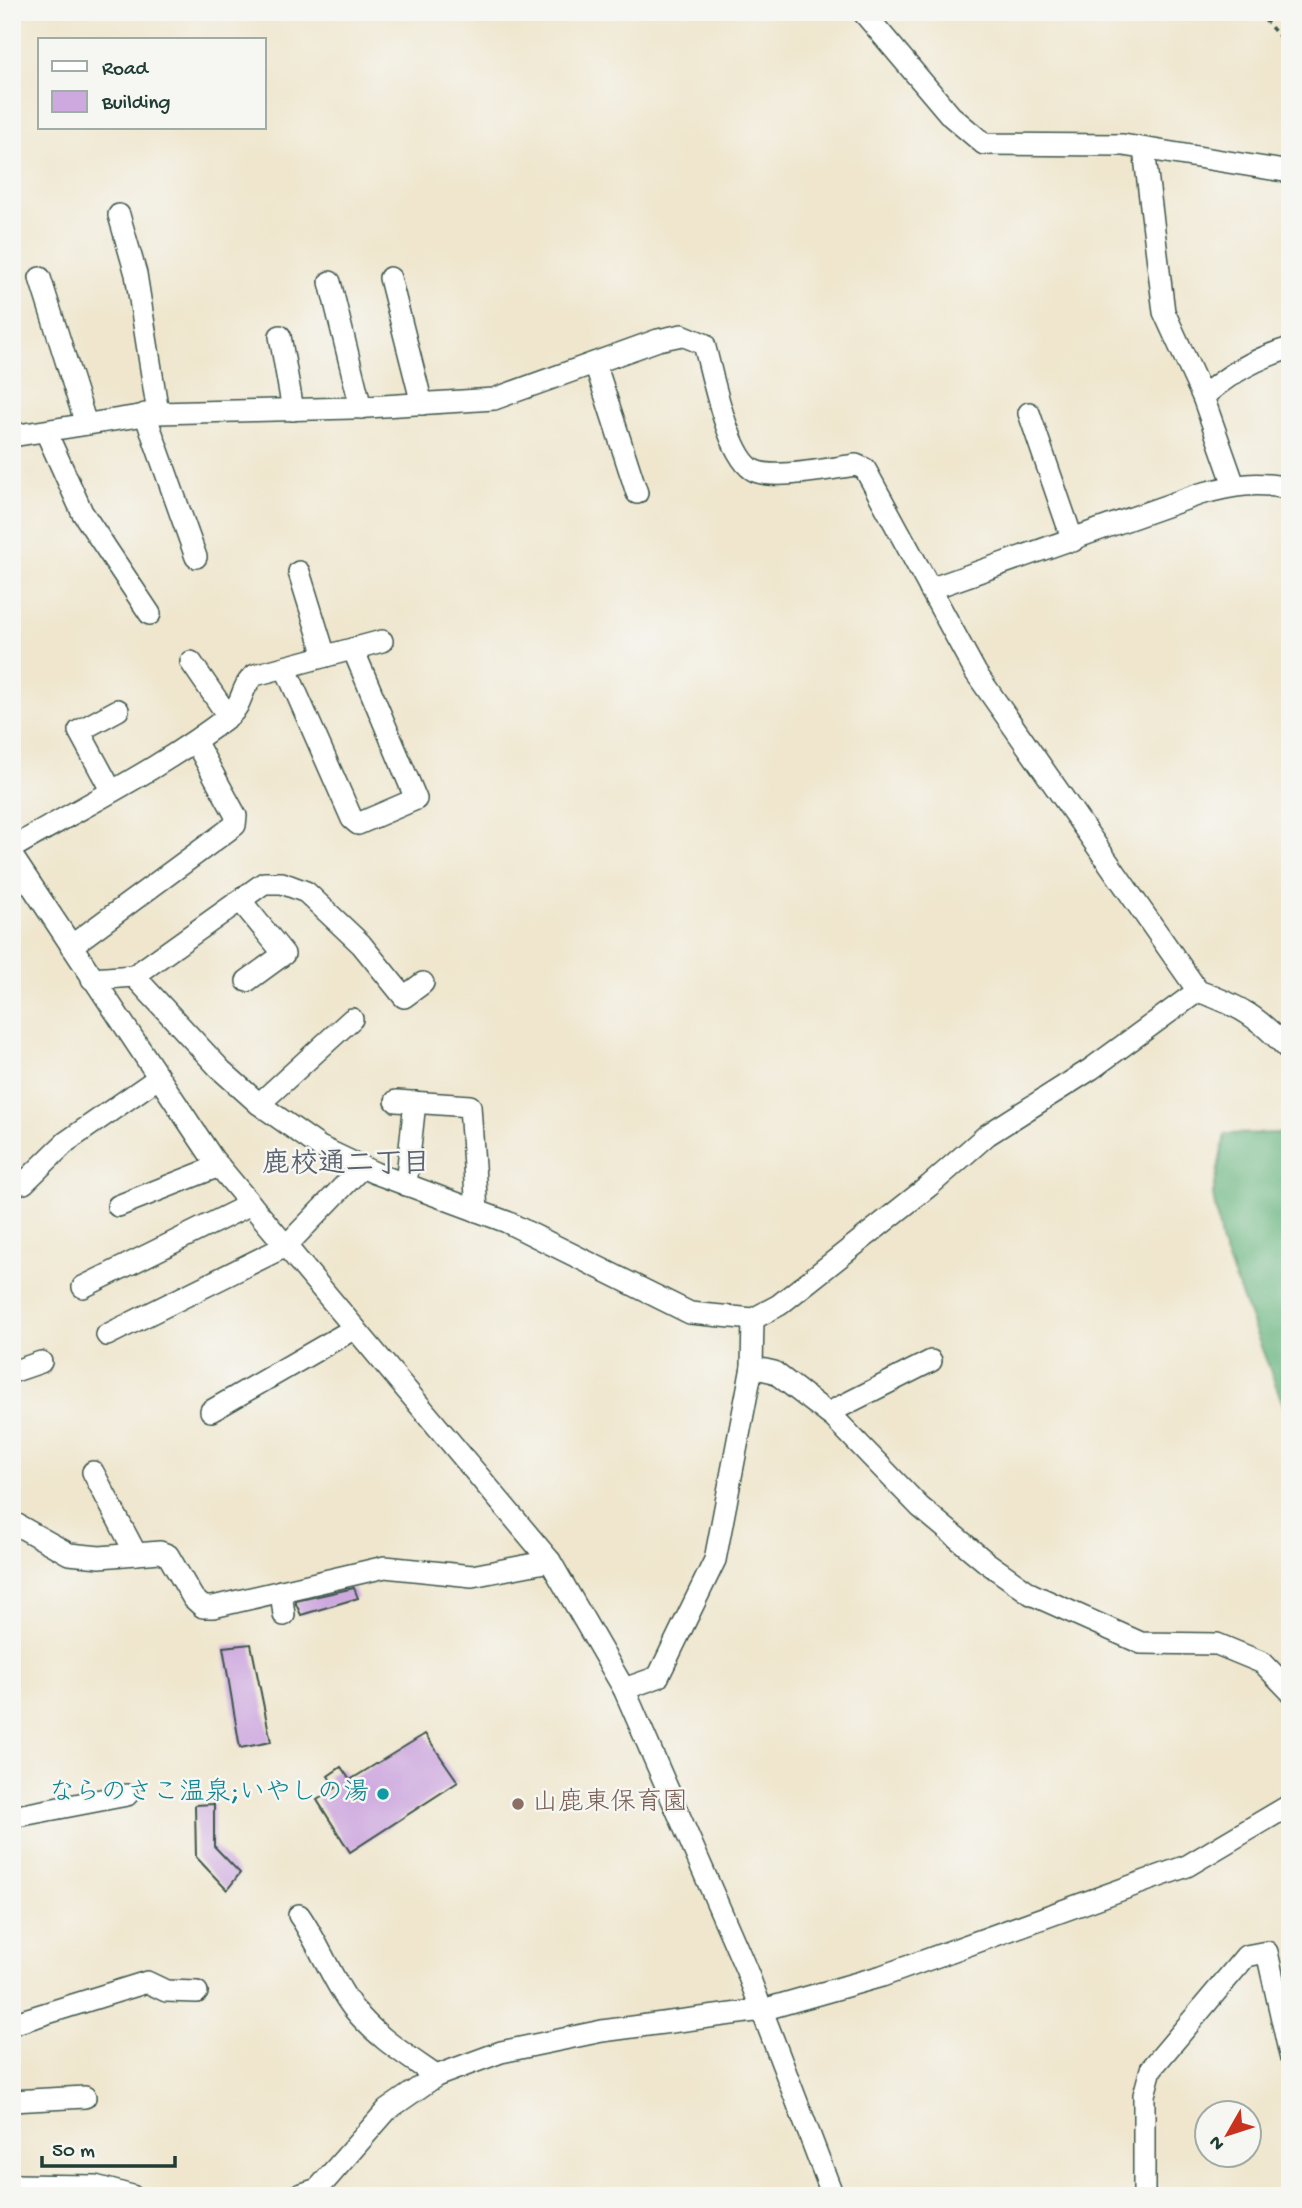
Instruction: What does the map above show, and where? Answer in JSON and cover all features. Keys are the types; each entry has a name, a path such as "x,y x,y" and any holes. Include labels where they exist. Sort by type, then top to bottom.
{"street":[{"path":"863,12 951,116 984,144 1123,145 1290,172"},
{"path":"1144,149 1164,312 1203,397 1234,485"},
{"path":"119,215 136,274 151,413 196,557"},
{"path":"40,278 86,424"},
{"path":"390,278 422,404"},
{"path":"330,282 361,408"},
{"path":"12,436 151,413 361,408 494,399 658,340 682,335 704,344 730,435 741,459 755,471 790,474 856,465 865,469 976,673 1198,991 1238,1005 1269,1028 1290,1051"},
{"path":"280,336 293,410"},
{"path":"1203,397 1224,377 1268,354 1290,348"},
{"path":"595,363 637,493"},
{"path":"1029,413 1073,541"},
{"path":"46,432 82,512 150,614"},
{"path":"930,589 1073,541 1200,494 1234,485 1257,483 1290,489"},
{"path":"299,572 326,656"},
{"path":"12,848 195,741 228,716 240,700 246,681 255,675 382,641"},
{"path":"285,667 352,819 358,824 416,799 353,649"},
{"path":"191,662 228,716"},
{"path":"111,790 79,732 118,710"},
{"path":"71,946 235,825 236,816 195,741"},
{"path":"12,856 219,1166 550,1561 624,1689 762,2010 833,2196"},
{"path":"92,979 134,976 264,883 282,883 306,892 361,944 404,997 423,983"},
{"path":"240,901 284,954 247,981"},
{"path":"134,976 221,1070 259,1104 320,1147 406,1185 477,1211 592,1263 690,1313 753,1319 779,1305 929,1186 987,1135 1091,1069 1198,991"},
{"path":"259,1104 352,1018"},
{"path":"24,1183 66,1142 158,1078"},
{"path":"406,1185 406,1101 470,1106 477,1211"},
{"path":"118,1206 219,1166"},
{"path":"107,1335 286,1246 362,1167"},
{"path":"83,1287 251,1204"},
{"path":"624,1689 658,1677 715,1560 752,1367 753,1319"},
{"path":"211,1411 355,1328"},
{"path":"12,1372 41,1362"},
{"path":"828,1413 930,1362"},
{"path":"752,1367 774,1373 828,1413 920,1507 986,1562 1031,1594 1141,1643 1217,1644 1263,1663 1290,1691"},
{"path":"93,1472 136,1554"},
{"path":"12,1521 69,1554 100,1557 160,1552 168,1555 193,1598 204,1607 385,1567 472,1576 550,1561"},
{"path":"281,1591 284,1615"},
{"path":"12,1818 127,1795"},
{"path":"296,2196 318,2193 387,2110 436,2076 501,2052 602,2031 762,2010 882,1976 1186,1866 1290,1805"},
{"path":"299,1915 320,1944 331,1972 353,2007 382,2039 436,2076"},
{"path":"1144,2196 1144,2095 1151,2069 1246,1956 1267,1952 1290,2055"},
{"path":"12,2024 147,1982 166,1991 197,1992"},
{"path":"12,2101 85,2097"},
{"path":"12,2185 95,2186 132,2196"}],"path":[{"path":"1258,12 1290,49"}],"green space":[{"path":"1290,1133 1290,1422 1222,1245 1213,1195 1225,1134"}],"building":[{"path":"354,1588 358,1598 301,1615 296,1604 296,1601"},
{"path":"251,1644 271,1742 240,1748 223,1647"},
{"name":"ならのさこ温泉;いやしの湯","path":"425,1734 458,1782 350,1852 317,1800 336,1788 328,1776 341,1767 350,1780"},
{"path":"214,1804 214,1846 240,1873 227,1890 196,1857 195,1805"}],"place":[{"name":"ならのさこ温泉;いやしの湯","path":"383,1794"},
{"name":"山鹿東保育園","path":"518,1804"}],"district":[{"name":"鹿校通二丁目","path":"346,1165"}]}
